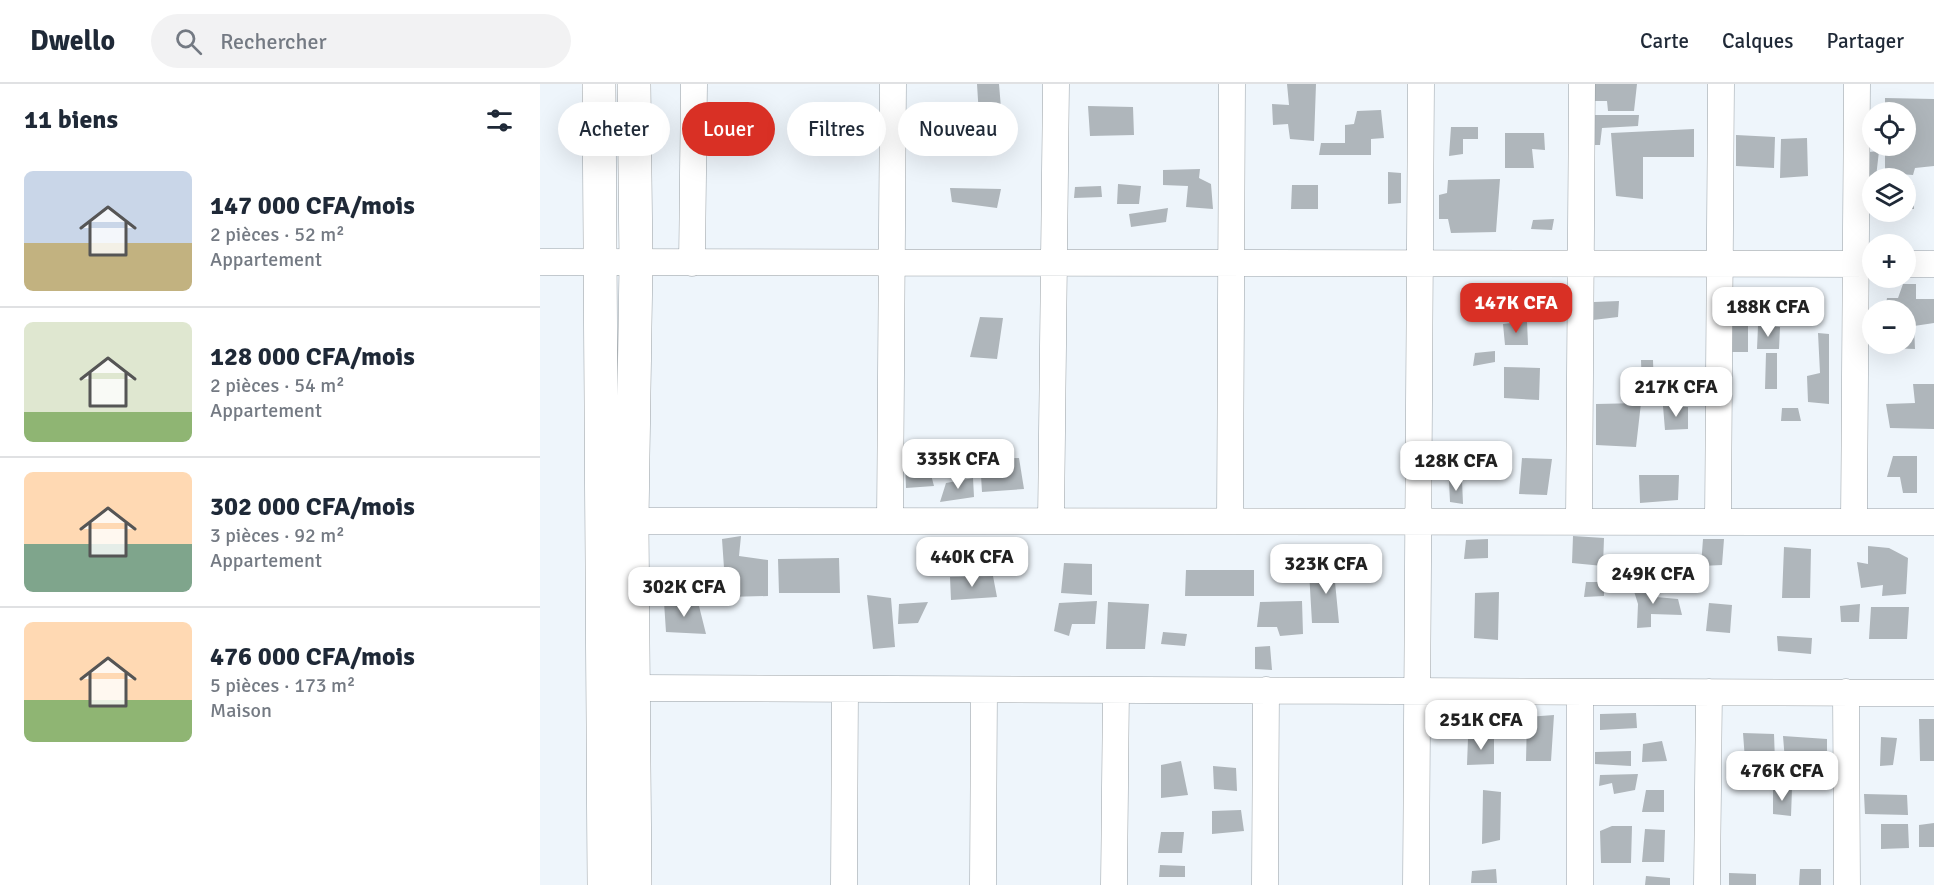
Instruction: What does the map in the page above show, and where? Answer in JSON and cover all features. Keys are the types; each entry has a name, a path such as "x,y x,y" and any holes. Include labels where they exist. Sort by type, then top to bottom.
{"main road":[{"path":"599,84 599,263 618,481 632,521 635,885"},
{"path":"604,885 618,481 636,263 634,84"}],"street":[{"path":"692,263 694,84"},
{"path":"890,521 893,84"},
{"path":"1051,522 1056,84"},
{"path":"1230,521 1232,84"},
{"path":"1416,885 1421,84"},
{"path":"1579,522 1582,84"},
{"path":"1718,522 1721,84"},
{"path":"1857,84 1863,234"},
{"path":"540,262 1862,264"},
{"path":"1916,264 1934,264"},
{"path":"1854,522 1863,288"},
{"path":"632,521 1934,522"},
{"path":"634,688 1934,693"},
{"path":"844,885 845,688"},
{"path":"983,885 984,690"},
{"path":"1114,885 1116,690"},
{"path":"1265,885 1266,690"},
{"path":"1580,692 1580,885"},
{"path":"1707,885 1709,692"},
{"path":"1846,692 1847,885"}],"building":[{"path":"977,84 999,84 1000,102 978,102"},
{"path":"1287,84 1316,84 1314,141 1290,139 1288,124 1273,125 1272,104 1289,105"},
{"path":"1593,84 1637,84 1634,111 1608,111 1607,101 1592,101"},
{"path":"1885,98 1934,99 1934,166 1885,168 1885,156 1916,156 1916,102 1885,102"},
{"path":"1088,106 1133,107 1134,135 1090,136"},
{"path":"1381,110 1384,138 1371,139 1371,155 1319,155 1321,143 1345,143 1345,125 1354,124 1357,111"},
{"path":"1591,115 1639,115 1638,126 1602,128 1600,145 1591,145"},
{"path":"1451,127 1478,127 1478,139 1463,139 1463,154 1449,156"},
{"path":"1694,129 1694,157 1643,157 1643,199 1616,196 1611,133"},
{"path":"1505,133 1544,133 1545,150 1532,149 1534,168 1505,168"},
{"path":"1736,135 1775,137 1774,168 1736,166"},
{"path":"1807,138 1808,176 1780,178 1781,139"},
{"path":"1869,156 1878,156 1877,168 1868,168"},
{"path":"1200,169 1199,178 1211,184 1213,209 1186,207 1188,186 1163,185 1163,170"},
{"path":"1388,172 1401,173 1401,203 1388,204"},
{"path":"1500,179 1496,232 1451,233 1448,219 1439,219 1439,195 1447,193 1448,180"},
{"path":"1118,184 1141,186 1139,204 1117,204"},
{"path":"1292,185 1318,185 1318,209 1291,209"},
{"path":"1101,186 1102,197 1074,198 1075,187"},
{"path":"950,188 1001,189 997,208 952,202"},
{"path":"1168,208 1166,222 1131,227 1129,214"},
{"path":"1554,219 1552,230 1531,229 1533,220"},
{"path":"1902,288 1916,288 1916,299 1934,299 1934,323 1916,326 1916,300 1887,300 1887,298 1898,298"},
{"path":"1619,301 1618,317 1593,320 1594,302"},
{"path":"1731,302 1745,303 1744,317 1730,316"},
{"path":"980,317 1003,318 997,359 970,357"},
{"path":"1527,321 1528,345 1505,345 1503,324"},
{"path":"1729,325 1748,325 1748,352 1729,352"},
{"path":"1758,326 1780,327 1779,349 1757,349"},
{"path":"1818,333 1829,334 1829,404 1808,402 1807,376 1820,373"},
{"path":"1495,351 1495,362 1473,366 1475,353"},
{"path":"1766,353 1777,353 1777,389 1765,389"},
{"path":"1641,360 1653,360 1654,390 1642,391"},
{"path":"1504,367 1540,368 1539,400 1504,398"},
{"path":"1913,384 1934,384 1934,429 1890,428 1886,404 1915,403"},
{"path":"1641,403 1636,447 1596,445 1596,404"},
{"path":"1663,406 1688,407 1688,429 1665,430"},
{"path":"1782,408 1798,408 1801,421 1781,421"},
{"path":"971,448 968,473 946,474 944,450"},
{"path":"926,456 934,486 906,488 905,460"},
{"path":"1893,456 1917,456 1917,493 1903,493 1900,477 1887,477"},
{"path":"1019,458 1024,489 982,492 980,459"},
{"path":"1522,458 1552,459 1547,495 1519,494"},
{"path":"1639,475 1679,475 1678,500 1640,503"},
{"path":"973,478 974,497 940,502 946,483"},
{"path":"1462,480 1463,504 1450,502 1449,481"},
{"path":"741,536 739,556 768,560 768,596 726,597 722,539"},
{"path":"1573,536 1604,538 1603,566 1572,563"},
{"path":"1488,539 1488,558 1464,559 1466,540"},
{"path":"1703,539 1724,539 1722,565 1701,566"},
{"path":"1868,546 1889,548 1908,558 1906,594 1882,596 1883,585 1861,588 1857,562 1868,564"},
{"path":"1784,547 1811,549 1810,598 1782,598"},
{"path":"839,558 840,593 779,593 778,559"},
{"path":"1064,563 1092,564 1092,595 1061,593"},
{"path":"1186,570 1254,570 1254,596 1185,596"},
{"path":"1351,570 1349,583 1335,582 1339,623 1312,623 1309,571"},
{"path":"993,576 997,597 951,600 950,577"},
{"path":"1586,582 1604,582 1604,596 1584,597"},
{"path":"1656,584 1656,597 1678,599 1682,615 1651,614 1651,627 1637,628 1638,604 1632,585"},
{"path":"1499,592 1498,640 1474,638 1475,593"},
{"path":"867,595 891,598 895,647 873,649"},
{"path":"1097,601 1095,624 1072,624 1069,636 1054,631 1059,603"},
{"path":"1302,601 1303,634 1280,636 1277,627 1257,627 1260,602"},
{"path":"664,602 698,602 706,634 666,632"},
{"path":"928,602 918,623 898,624 899,604"},
{"path":"1108,602 1149,604 1145,649 1106,649"},
{"path":"1709,603 1732,605 1730,633 1706,631"},
{"path":"1860,604 1859,622 1841,622 1840,606"},
{"path":"1871,607 1909,607 1907,639 1869,639"},
{"path":"1163,632 1187,634 1185,646 1161,644"},
{"path":"1777,636 1812,638 1811,654 1778,651"},
{"path":"1270,646 1272,670 1255,669 1255,647"},
{"path":"1458,713 1497,713 1497,724 1458,724"},
{"path":"1636,713 1637,728 1600,730 1600,714"},
{"path":"1554,715 1551,761 1526,761 1527,717"},
{"path":"1919,719 1934,719 1934,761 1920,761"},
{"path":"1743,733 1774,734 1775,761 1745,760"},
{"path":"1783,736 1827,739 1827,763 1785,761"},
{"path":"1881,737 1897,738 1893,765 1880,766"},
{"path":"1468,738 1494,738 1494,764 1467,765"},
{"path":"1662,741 1667,761 1642,762 1643,744"},
{"path":"1631,751 1631,766 1595,764 1595,752"},
{"path":"1181,761 1188,795 1161,798 1161,765"},
{"path":"1213,766 1236,768 1237,791 1214,789"},
{"path":"1638,774 1635,790 1614,794 1612,783 1599,786 1600,775"},
{"path":"1773,789 1792,789 1791,816 1773,814"},
{"path":"1483,790 1501,792 1500,840 1482,844"},
{"path":"1646,790 1664,790 1664,812 1642,812"},
{"path":"1864,794 1907,795 1908,815 1865,814"},
{"path":"1241,810 1244,831 1212,834 1212,811"},
{"path":"1934,823 1934,847 1919,847 1919,825"},
{"path":"1881,824 1908,824 1909,848 1881,849"},
{"path":"1612,826 1632,826 1631,863 1601,863 1600,831"},
{"path":"1645,829 1665,830 1664,862 1642,862"},
{"path":"1161,832 1184,832 1182,853 1158,853"},
{"path":"1160,865 1185,866 1185,877 1159,877"},
{"path":"1496,869 1497,883 1471,883 1472,871"},
{"path":"1800,869 1821,869 1821,885 1799,885"},
{"path":"1729,873 1756,874 1756,885 1729,885"},
{"path":"1646,876 1670,878 1670,885 1645,885"}]}
